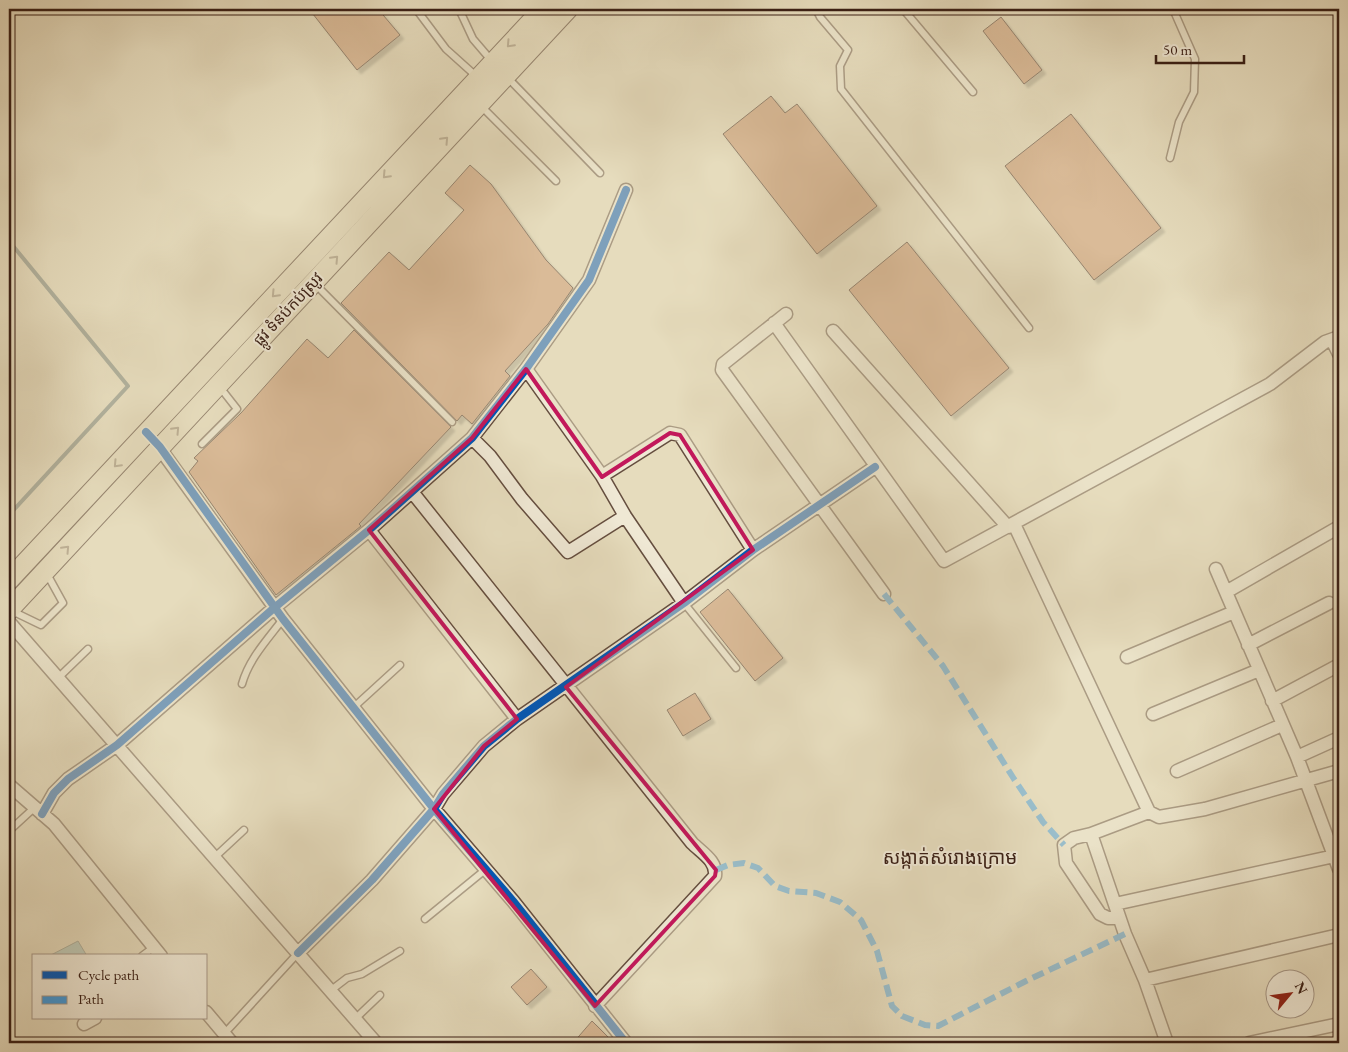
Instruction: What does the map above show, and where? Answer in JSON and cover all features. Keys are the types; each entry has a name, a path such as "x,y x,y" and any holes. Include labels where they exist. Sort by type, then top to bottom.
{"main road":[{"name":"ផ្លូវ ទំនប់កប់ស្រូវ","path":"9,580 478,78 499,69 568,9"},
{"name":"ផ្លូវ ទំនប់កប់ស្រូវ","path":"9,610 479,104 536,12"}],"street":[{"path":"38,811 68,780 117,746 274,608 413,493 472,438 526,369 589,280 626,190"},
{"path":"786,314 723,364 722,370 884,594"},
{"path":"774,323 875,467 944,561 1270,384 1325,342 1335,338 1339,354"},
{"path":"833,331 1011,525 1149,812 1159,817 1205,809 1339,771"},
{"path":"526,369 602,476 625,516 684,602"},
{"path":"146,432 160,447 274,608 434,809 626,1043"},
{"path":"602,476 670,433 680,435 754,550"},
{"path":"472,438 490,456 516,492 568,552 625,516"},
{"path":"298,953 372,880 434,809 443,794 484,746 517,719 684,602 754,550 875,467"},
{"path":"413,493 692,843 713,863 716,870 715,876 595,1006"},
{"path":"369,530 517,719"},
{"path":"1226,592 1338,531"},
{"path":"1216,569 1297,757 1337,855 1339,869"},
{"path":"1248,646 1329,603"},
{"path":"1127,657 1234,612"},
{"path":"9,622 57,679 216,856 376,1043"},
{"path":"1272,701 1339,665"},
{"path":"1152,714 1259,670"},
{"path":"1177,771 1282,725"},
{"path":"1297,757 1339,738"},
{"path":"9,785 54,824 157,951"},
{"path":"1119,918 1108,918 1100,914 1066,863 1064,844 1074,838 1091,834 1149,812"},
{"path":"1091,834 1119,918 1145,980 1168,1043"},
{"path":"1115,904 1337,855"},
{"path":"1145,980 1339,935"},
{"path":"208,1014 228,1038"},
{"path":"1249,1043 1339,1024"}],"lane":[{"path":"416,9 446,49 478,78"},
{"path":"459,9 473,39 499,69 600,173"},
{"path":"816,9 820,17 848,50 840,66 840,89 1029,328"},
{"path":"903,9 973,92"},
{"path":"1170,158 1179,122 1194,92 1196,59 1173,9"},
{"path":"479,104 556,181"},
{"path":"313,282 452,422"},
{"path":"202,444 237,409 218,385"},
{"path":"9,610 40,624 63,603 46,570"},
{"path":"684,602 736,668"},
{"path":"242,684 246,672 259,650 283,619"},
{"path":"57,679 88,649"},
{"path":"354,707 400,665"},
{"path":"9,831 38,811"},
{"path":"216,856 244,830"},
{"path":"425,919 485,870"},
{"path":"330,991 348,978 362,974 400,951"},
{"path":"228,1038 298,953"},
{"path":"354,1019 380,995"}],"highlighted area":[{"path":"526,369 602,477 670,433 680,435 753,550 566,687 716,870 715,876 595,1006 434,809 484,746 517,719 369,530 472,438"}],"water":[{"path":"78,941 86,954 53,954"}],"building":[{"path":"309,9 378,9 400,35 357,70"},
{"path":"1001,17 1042,70 1024,84 983,31"},
{"path":"771,96 785,113 797,104 877,206 817,254 723,134"},
{"path":"1071,114 1161,228 1094,280 1005,166"},
{"path":"470,165 491,184 546,260 573,288 548,324 505,371 510,376 472,424 462,415 457,421 341,303 389,252 409,270 464,210 445,193"},
{"path":"907,242 1009,368 951,416 849,290"},
{"path":"354,330 451,427 359,524 361,526 276,595 189,472 198,461 194,458 241,413 307,339 328,358"},
{"path":"728,589 783,658 755,681 700,612"},
{"path":"695,693 711,719 683,736 667,710"},
{"path":"531,969 547,987 527,1005 511,987"},
{"path":"592,1021 614,1043 573,1043"}],"waterway":[{"path":"9,241 128,386 9,515"}],"marked path":[{"path":"884,594 943,666 1043,822 1064,845"},
{"path":"716,870 728,865 744,863 758,868 775,886 789,891 816,893 840,902 861,920 877,951 892,1006 902,1016 925,1025 938,1026 1026,981 1125,934"}],"cycle path":[{"path":"42,814 54,793 68,779 117,745 274,608 369,530 472,438 526,369 589,280 626,190"},
{"path":"146,432 160,447 283,619 434,809 513,901 626,1043"},
{"path":"298,953 372,880 434,809 443,794 484,746 517,719 684,603 753,550 875,467"}],"district":[{"name":"សង្កាត់សំរោងក្រោម","path":"950,857"}]}
